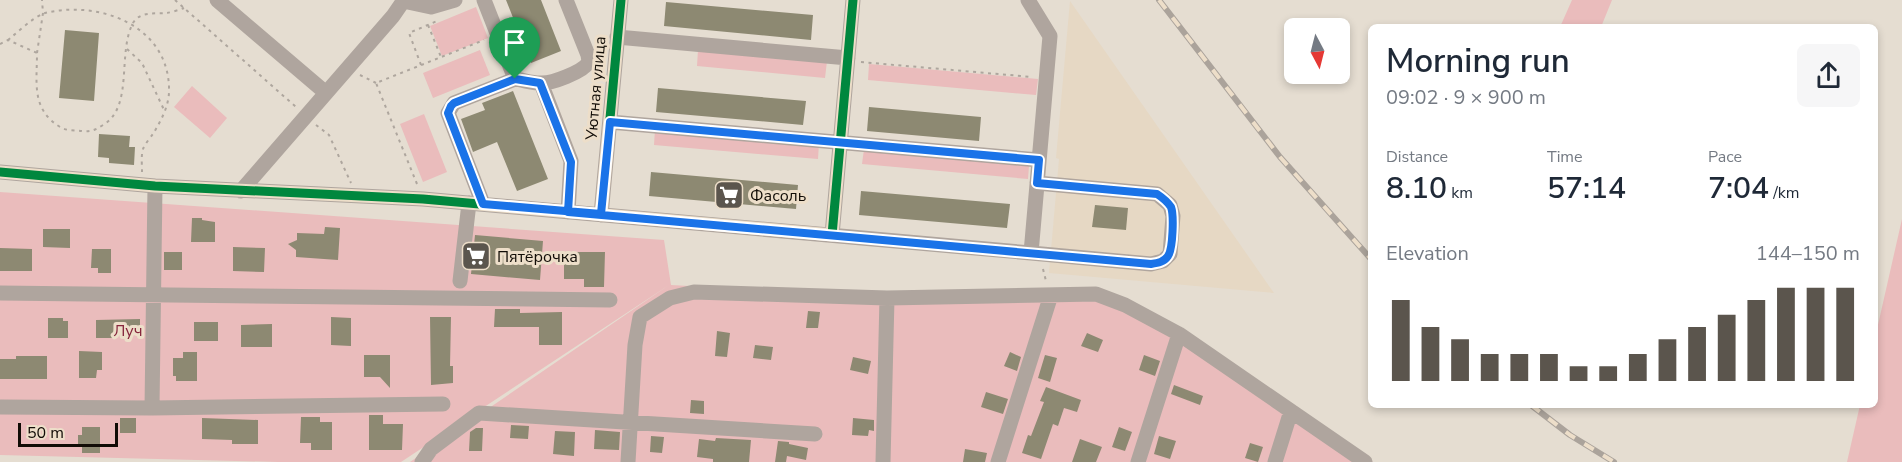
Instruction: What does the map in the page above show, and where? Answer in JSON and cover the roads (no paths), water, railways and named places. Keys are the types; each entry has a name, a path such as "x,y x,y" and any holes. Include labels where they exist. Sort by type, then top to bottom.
{"street":[{"path":"217,0 326,93"},
{"path":"241,191 404,1 431,7 455,0"},
{"path":"484,0 515,79"},
{"path":"460,281 476,204 448,113 454,103 515,79 549,82 584,69 589,62 588,55 566,0"},
{"name":"Уютная улица","path":"601,214 621,0"},
{"path":"832,235 854,0"},
{"path":"1028,0 1050,33 1037,183 1037,253"},
{"path":"618,37 848,59"},
{"path":"589,62 615,64"},
{"path":"540,83 571,162 568,212"},
{"path":"610,122 1039,160"},
{"path":"0,172 241,191 423,199 1158,263 1170,254 1173,216 1170,205 1157,194 1037,183"},
{"path":"148,185 153,295 152,408"},
{"path":"628,462 635,345 640,317 670,298 694,292 887,297 1096,294 1125,305 1179,334 1365,462"},
{"path":"0,293 610,300"},
{"path":"998,462 1051,295"},
{"path":"883,462 887,297"},
{"path":"1137,462 1179,334"},
{"path":"0,407 152,408 443,404"},
{"path":"1275,462 1291,411"},
{"path":"422,462 431,449 479,413 815,434"}],"railway":[{"path":"1159,0 1280,157 1368,256"},
{"path":"1535,408 1570,435 1614,462"}],"place":[{"name":"Фасоль","path":"729,195"},
{"name":"Пятёрочка","path":"476,256"}],"park label":[{"name":"Луч","path":"128,330"}]}
